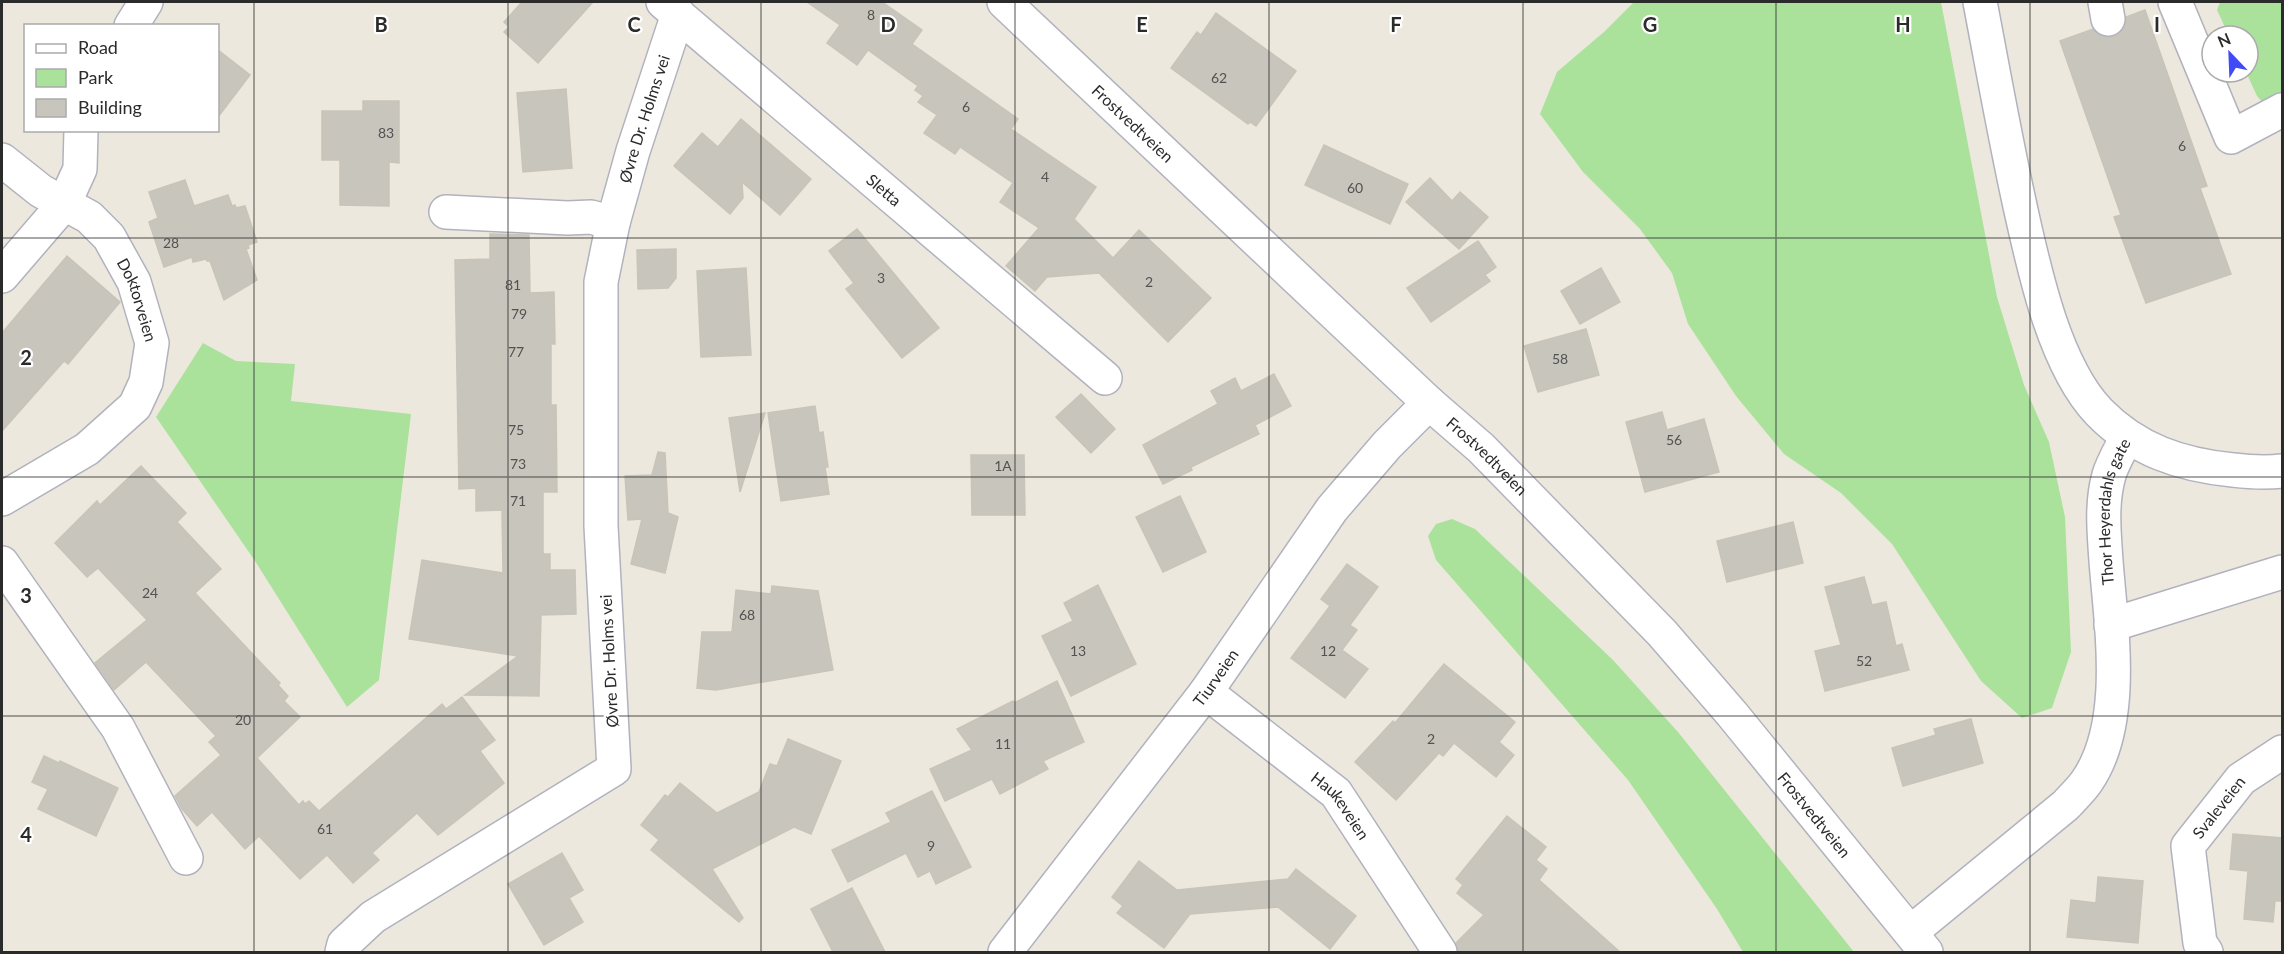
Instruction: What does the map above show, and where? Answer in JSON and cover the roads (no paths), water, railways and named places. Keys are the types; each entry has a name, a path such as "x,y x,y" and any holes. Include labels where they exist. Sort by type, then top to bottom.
{"street":[{"path":"132,24 146,2"},
{"name":"Frostvedtveien","path":"1004,2 1429,403 1481,448 1662,633 1740,723 1918,942"},
{"name":"Thor Heyerdahls gate","path":"1918,942 1929,919 2066,805 2087,780 2099,756 2108,727 2113,693 2111,625 2103,517 2109,474 2127,437 2098,411 2074,376 2056,338 2037,282 2008,153 1980,2"},
{"path":"2181,4 2231,137 2283,110"},
{"name":"Øvre Dr. Holms vei","path":"342,952 344,944 374,917 615,769 601,526 601,282 613,223 671,8"},
{"name":"Sletta","path":"671,8 1104,378"},
{"path":"2,276 64,204 80,169 81,132"},
{"name":"Doktorveien","path":"2,160 40,192 89,217 109,237 134,282 152,343 146,382 135,406 87,449 2,499"},
{"path":"446,212 591,217 613,223"},
{"name":"Tiurveien","path":"1005,952 1206,692 1332,509 1387,445 1429,403"},
{"path":"2127,437 2174,460 2214,468 2266,473 2283,471"},
{"path":"2,563 118,728 186,858"},
{"path":"2111,625 2283,572"},
{"name":"Haukeveien","path":"1206,692 1336,793 1440,952"},
{"name":"Svaleveien","path":"2206,952 2200,943 2188,846 2241,779 2283,752"}]}
